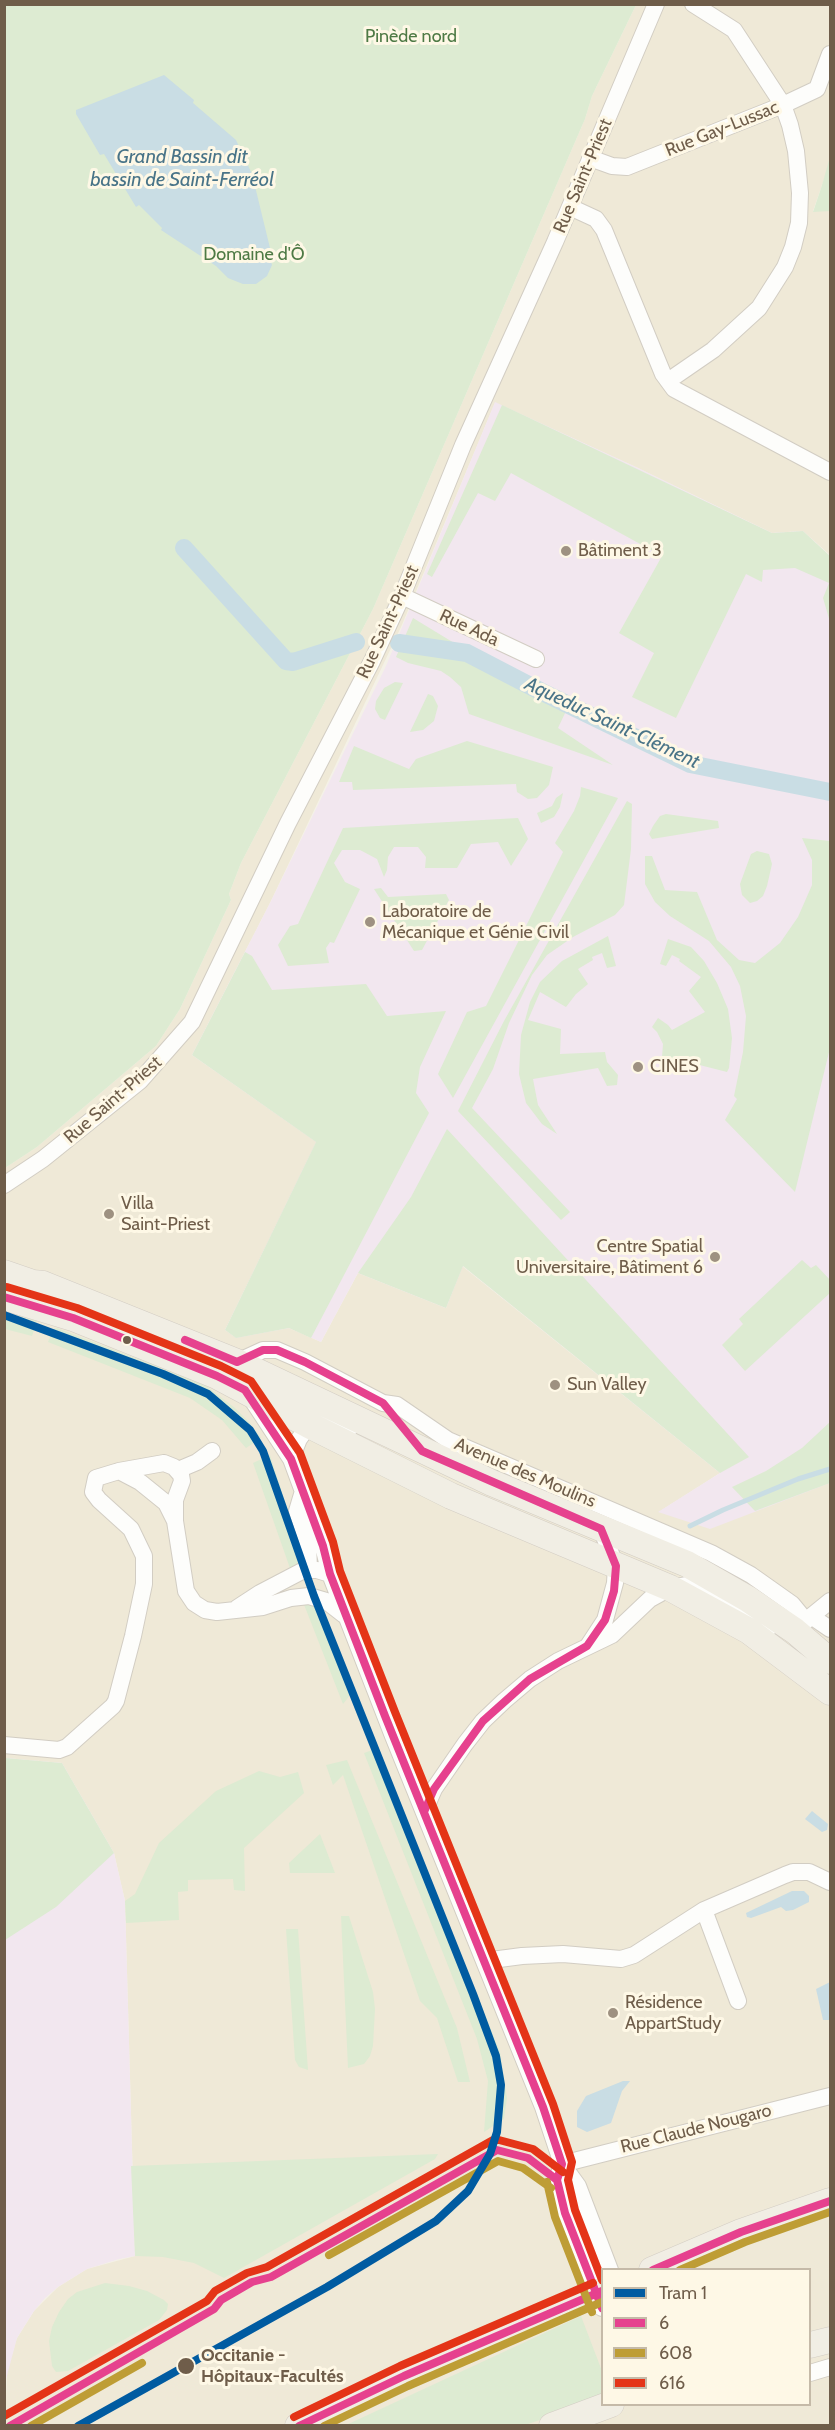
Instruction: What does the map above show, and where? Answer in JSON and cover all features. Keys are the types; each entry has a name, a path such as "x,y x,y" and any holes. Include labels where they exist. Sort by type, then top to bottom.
{"main road":[{"name":"Avenue des Moulins","path":"4,1273 43,1284 237,1362 422,1451 687,1564 748,1599 804,1622 831,1660"},
{"name":"Avenue des Moulins","path":"4,1297 74,1318 217,1376 451,1496 670,1588 749,1630 804,1674 831,1692"},
{"path":"657,2268 741,2232 831,2201"},
{"path":"298,2426 404,2376 601,2297"},
{"path":"811,2345 831,2340"},
{"path":"552,2426 606,2406"}],"street":[{"name":"Rue Saint-Priest","path":"4,1185 24,1173 140,1081 192,1022 288,822 372,661 402,596 463,445 570,207 656,4"},
{"path":"668,381 713,350 759,308 785,267 794,247 799,223 800,193 794,142 783,105 734,30 693,4"},
{"name":"Rue Gay-Lussac","path":"590,158 612,166 627,167 783,105 817,89 831,54"},
{"path":"570,207 596,219 604,230 668,381 674,389 831,472"},
{"name":"Rue Ada","path":"402,596 536,659"},
{"name":"Rue Saint-Priest","path":"4,1197 24,1173"},
{"name":"Avenue des Moulins","path":"237,1362 262,1350 277,1350 305,1362 383,1403 397,1405 448,1440 711,1553 751,1575 792,1604 804,1622 783,1634 693,1584 670,1588"},
{"path":"245,1390 291,1459 323,1546 330,1575 423,1812 543,2107 562,2163 578,2186 609,2268"},
{"name":"Avenue des Moulins","path":"309,1425 323,1420 334,1420 408,1455 422,1451"},
{"path":"291,1459 309,1425"},
{"path":"178,1470 197,1462 212,1451"},
{"path":"4,1745 59,1750 67,1747 116,1701 144,1584 144,1556 131,1529 93,1492 96,1478 119,1471 164,1463 178,1470 182,1481 175,1500 175,1521 186,1591 194,1604 205,1610 218,1612 263,1607 291,1598 309,1596 326,1601 347,1618"},
{"path":"119,1471 140,1482 166,1503 175,1521"},
{"path":"303,1491 297,1511 308,1544 309,1568"},
{"path":"587,1646 605,1620 614,1591 616,1566 601,1529"},
{"path":"234,1610 260,1593 309,1568 330,1575"},
{"path":"423,1812 434,1789 483,1720 530,1679 587,1646 612,1635 650,1599 670,1588"},
{"path":"804,1674 798,1652 804,1622 831,1601"},
{"path":"804,1622 831,1629"},
{"path":"484,1961 563,1954 621,1959 634,1955 704,1910 793,1872 809,1872 831,1882"},
{"path":"704,1910 738,2001"},
{"name":"Rue Claude Nougaro","path":"562,2163 831,2096"},
{"path":"562,2163 557,2180 565,2213 601,2297"},
{"path":"811,2373 831,2367"}],"shaded area":[{"path":"636,5 830,5 830,162 813,211 830,211 830,555 803,531 772,533 638,468 495,403 401,627 270,903 192,1055 317,1142 225,1330 236,1337 289,1328 321,1342 358,1273 446,1308 462,1266 720,1473 659,1512 830,1483 830,2425 5,2426 7,2370 17,2338 34,2311 58,2287 87,2269 135,2256 125,1901 114,1853 62,1763 5,1758 5,1168 37,1147 156,1046 180,1009 231,900 229,894 241,863 373,609 585,119 592,96"},
{"path":"495,402 772,533 803,531 830,556 830,1483 710,1529 658,1512 720,1473 463,1266 446,1308 358,1273 321,1342 289,1328 236,1338 225,1330 316,1142 192,1055 270,903 386,666"},
{"path":"5,1758 62,1763 114,1853 125,1901 135,2256 87,2269 45,2298 17,2338 5,2383"}],"green space":[{"name":"Domaine d'Ô","path":"5,5 636,5 592,96 585,119 373,609 241,863 229,894 231,900 180,1009 156,1046 37,1147 5,1168"},
{"path":"830,157 830,211 813,212 822,185"},
{"path":"502,405 772,533 803,531 830,556 830,622 823,598 829,583 795,568 763,570 762,582 746,574 676,718 632,697 654,653 619,633 662,556 511,473 495,501 478,493 432,577 427,574"},
{"path":"413,618 566,711 558,728 613,765 469,714 461,687 450,677 441,671 408,663 396,657"},
{"path":"395,682 403,683 385,720 380,718 375,709 376,701 384,688"},
{"path":"428,694 433,696 438,706 434,721 423,730 410,732"},
{"path":"467,741 553,767 549,785 537,798 528,799 517,792 516,784 353,790 352,782 339,782 354,746 409,769 416,759"},
{"path":"581,787 618,798 453,1098 438,1074 467,1012 486,1006 563,852 555,843 574,811"},
{"path":"563,793 560,807 554,817 541,823 537,813 552,806 556,798"},
{"path":"627,801 632,804 631,849 624,905 615,915 573,937 547,955 532,975 509,1023 493,1069 472,1108 570,1212 561,1220 458,1111 504,1021"},
{"path":"666,814 718,821 719,828 652,839 649,834 653,826 660,816"},
{"path":"518,818 528,839 511,866 498,842 471,844 457,868 425,868 426,857 418,847 394,847 388,857 384,877 377,859 360,850 342,850 334,863 345,882 360,889 334,943 330,942 326,948 329,963 288,966 278,945 290,926 298,924 343,828"},
{"path":"802,838 830,841 830,1048 795,1192 725,1120 737,1099 734,1096 743,1052 746,1016 740,986 731,967 709,941 670,916 655,902 645,884 645,856 652,856 665,890 697,892 717,940 739,960 755,963 780,943 798,917 812,885 812,860"},
{"path":"757,851 769,854 772,864 763,896 750,903 742,895 740,884 751,854"},
{"path":"381,888 388,897 446,894 449,900 422,950 414,951 374,889"},
{"path":"608,936 616,966 607,968 602,953 592,957 593,960 578,969 588,984 566,1007 540,992 528,1020 561,1029 560,1054 605,1052 607,1062 618,1075 617,1085 607,1086 598,1068 533,1079 538,1105 557,1134 542,1124 526,1103 519,1074 521,1035 530,1002 540,982 562,961"},
{"path":"668,939 691,947 704,961 717,983 728,1009 732,1038 727,1072 676,1059 675,1062 662,1057 663,1044 652,1027 658,1018 672,1030 705,1012 689,991 701,977 672,955 666,966 660,964"},
{"path":"245,952 252,956 272,990 366,984 387,1016 446,1011 420,1067 416,1093 429,1113 311,1338 289,1328 236,1338 225,1330 316,1142 192,1055"},
{"path":"447,1129 749,1457 720,1473 463,1266 446,1308 358,1273 411,1197"},
{"path":"802,1260 811,1268 816,1265 830,1280 830,1293 745,1371 722,1345 743,1324 739,1319"},
{"path":"4,1312 37,1321 32,1336 5,1329"},
{"path":"57,1328 205,1385 235,1408 261,1438 246,1448 222,1420 190,1398 48,1342 53,1329"},
{"path":"830,1422 830,1483 755,1511 732,1487 766,1471 802,1448"},
{"path":"270,1455 303,1557 291,1571 253,1463"},
{"path":"303,1602 321,1606 355,1689 343,1704"},
{"path":"378,1748 500,2052 507,2098 504,2119 484,2132 488,2081 477,2039 364,1753"},
{"path":"5,1758 62,1763 114,1853 56,1907 5,1940"},
{"path":"347,1760 457,2028 470,2082 458,2082 437,2018 420,2001 343,1775 333,1785 326,1765"},
{"path":"259,1771 280,1777 298,1772 304,1793 244,1848 245,1891 234,1890 233,1879 188,1880 188,1891 178,1892 179,1920 126,1923 125,1901 135,1894 159,1843 216,1791"},
{"path":"320,1834 335,1873 290,1873 289,1863"},
{"path":"341,1916 349,1916 373,1992 375,2009 373,2046 370,2056 364,2064 348,2068"},
{"path":"286,1929 298,1929 308,2070 299,2067 295,2060"},
{"path":"438,2154 435,2159 224,2278 194,2263 163,2257 135,2256 131,2166"},
{"path":"105,2283 147,2291 164,2300 168,2304 167,2310 159,2320 68,2371 56,2372 52,2366 49,2341 59,2312 68,2299 77,2292"},
{"path":"581,2316 601,2368 601,2399 525,2425 344,2426"}],"water":[{"name":"Grand Bassin dit bassin de Saint-Ferréol","path":"164,75 236,140 252,174 272,265 267,276 256,284 243,284 228,278 216,266 161,230 162,228 139,205 136,207 104,154 100,155 76,114 76,110"},
{"path":"812,1811 828,1824 827,1830 822,1832 805,1819"},
{"path":"792,1891 804,1891 809,1896 809,1902 793,1910 786,1911 781,1907 751,1918 747,1917 746,1913"},
{"path":"830,1982 830,2020 823,2020 816,1989"},
{"path":"623,2081 630,2081 622,2091 611,2123 587,2132 577,2127 577,2111 586,2096"}],"waterway":[{"name":"Aqueduc Saint-Clément","path":"184,548 286,661 293,662 356,642"},
{"name":"Aqueduc Saint-Clément","path":"399,643 467,653 690,764 830,792"},
{"path":"690,1526 798,1479 830,1469"}],"tram line":[{"name":"1","path":"4,1315 163,1374 208,1394 250,1430 263,1451 314,1596 473,1994 496,2056 501,2085 497,2132 490,2154 468,2191 436,2221 327,2287 78,2426"}],"transit line":[{"name":"616","path":"7,1287 77,1308 221,1366 251,1381 300,1453 333,1542 340,1571 553,2104 572,2162 568,2180 575,2210 601,2277"},
{"name":"6","path":"4,1297 73,1318 217,1376 245,1390 291,1459 323,1546 330,1574 385,1716 543,2107 562,2164 557,2180 565,2213 601,2305"},
{"name":"6","path":"185,1340 237,1362 263,1350 277,1350 305,1362 383,1403 422,1451 601,1529 616,1566 614,1591 605,1620 587,1646 530,1679 483,1721 434,1789 424,1812"},
{"name":"616","path":"4,2416 207,2301 215,2291 247,2273 267,2267 493,2140 533,2149 563,2172"},
{"name":"6","path":"10,2426 214,2309 221,2300 252,2282 271,2277 497,2150 528,2158 557,2180"},
{"name":"608","path":"329,2255 498,2161 523,2168 551,2188"},
{"name":"608","path":"547,2182 555,2217 592,2312"},
{"name":"6","path":"658,2268 741,2232 830,2201"},
{"name":"608","path":"685,2268 745,2242 830,2212"},
{"name":"616","path":"294,2417 400,2366 593,2283"},
{"name":"6","path":"299,2426 404,2376 601,2291"},
{"name":"608","path":"324,2426 408,2386 601,2302"},
{"name":"608","path":"31,2426 142,2363"}],"place":[{"name":"Bâtiment 3","path":"566,551"},
{"name":"Laboratoire de Mécanique et Génie Civil","path":"370,922"},
{"name":"CINES","path":"638,1067"},
{"name":"Villa Saint-Priest","path":"109,1214"},
{"name":"Centre Spatial Universitaire, Bâtiment 6","path":"715,1257"},
{"name":"Sun Valley","path":"555,1385"},
{"name":"Résidence AppartStudy","path":"613,2013"},
{"name":"Occitanie - Hôpitaux-Facultés","path":"186,2366"}],"park label":[{"name":"Pinède nord","path":"411,37"}]}
